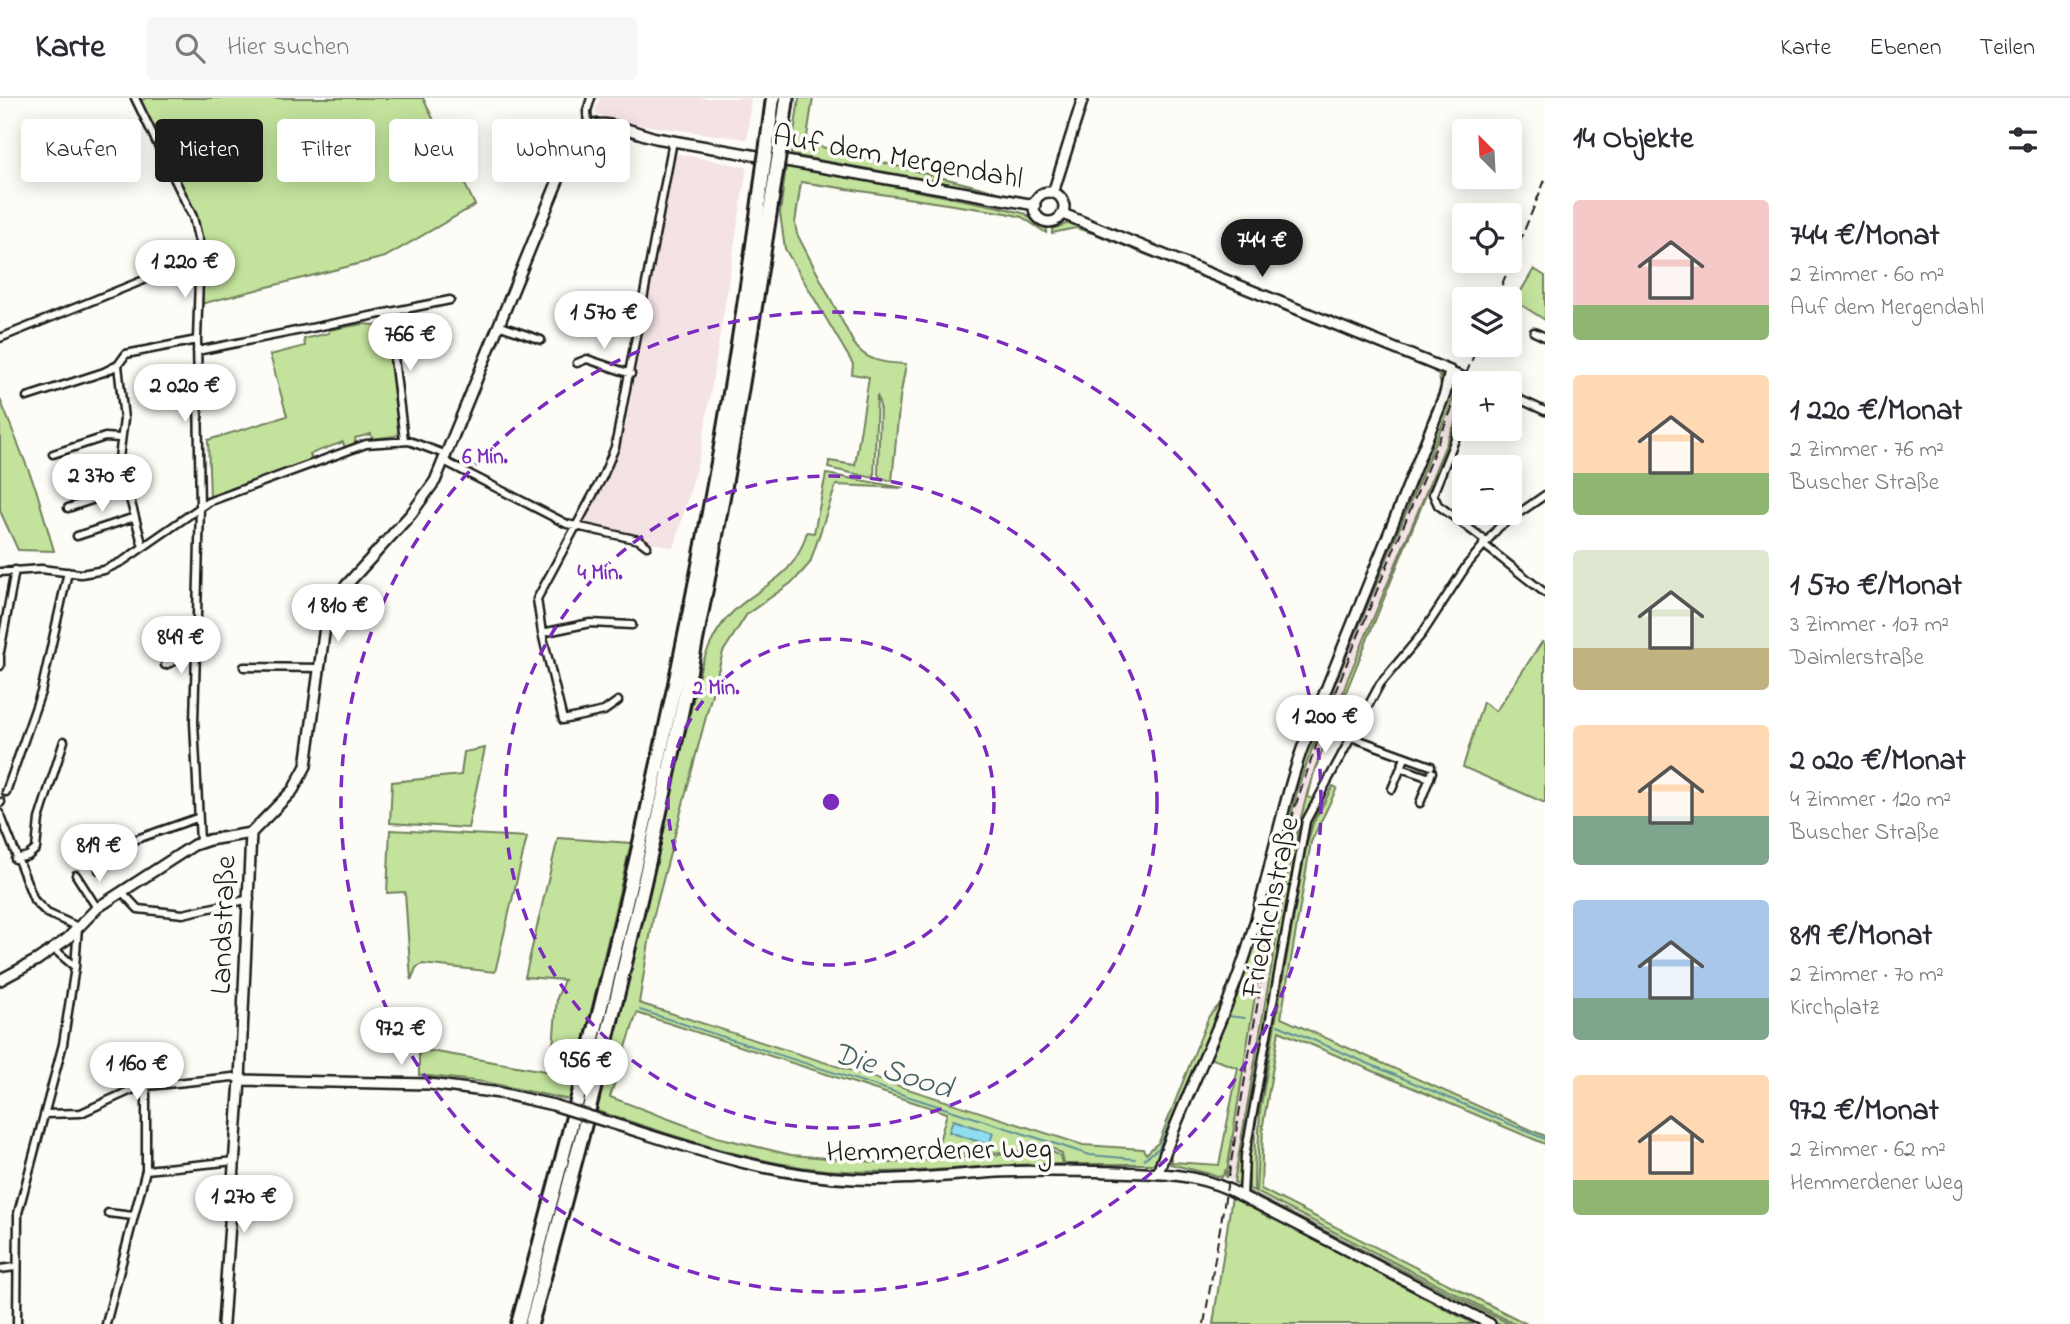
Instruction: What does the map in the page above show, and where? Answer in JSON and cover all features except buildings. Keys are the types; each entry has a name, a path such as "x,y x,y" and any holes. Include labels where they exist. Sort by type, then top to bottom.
{"highway":[{"path":"531,1324 585,1125 674,750 735,432 772,159 773,98"},
{"path":"518,1324 573,1116 651,793 718,458 772,159 787,98"}],"street":[{"path":"135,98 196,225 200,261 197,340 200,507 195,653 197,818 200,842"},
{"path":"588,119 587,109 591,98"},
{"path":"1053,193 1083,98"},
{"name":"Auf dem Mergendahl","path":"630,131 673,141 1035,205"},
{"path":"618,701 604,711 563,720 542,633 538,596 613,455 631,374 673,141"},
{"name":"Landstraße","path":"223,1324 240,1080 251,833 293,790 310,755 326,614 332,601 421,502 446,458 556,182"},
{"path":"1053,193 1063,201 1063,214 1056,220 1047,222 1036,214 1035,205 1043,194 1053,193"},
{"path":"1063,214 1450,371 1445,394 1299,756 1248,949 1158,1173"},
{"path":"0,338 191,261 200,261"},
{"path":"197,351 450,300"},
{"path":"386,314 390,326 404,440"},
{"path":"498,325 541,340"},
{"path":"1534,332 1545,337"},
{"path":"144,547 120,462 119,438 124,419 118,365 122,356 129,353 197,340"},
{"path":"577,363 587,359 631,374"},
{"path":"27,397 99,374 118,365"},
{"path":"1522,400 1545,411"},
{"path":"53,454 105,436 119,438"},
{"path":"0,572 15,570 85,573 109,568 200,507 351,449 378,442 404,440 446,458 575,526 639,540 647,546"},
{"path":"1454,441 1433,494 1438,505 1545,593"},
{"path":"68,508 127,488"},
{"name":"Friedrichstraße","path":"1243,1196 1245,1156 1299,847 1306,821 1384,678 1422,634 1485,543 1503,525 1545,495"},
{"path":"77,536 135,517"},
{"path":"0,666 15,570"},
{"path":"6,792 41,692 68,572"},
{"path":"542,633 595,623 621,627 632,625"},
{"path":"165,665 195,653"},
{"path":"244,667 320,667"},
{"path":"1351,737 1405,758 1431,772"},
{"path":"15,859 28,856 36,849 39,819 64,741"},
{"path":"1392,789 1405,758"},
{"path":"1401,768 1431,772"},
{"path":"1420,803 1431,772"},
{"path":"0,814 15,859 40,907 78,927"},
{"path":"99,870 134,840 197,818"},
{"path":"0,981 54,948 97,908 200,842 251,833"},
{"path":"0,846 10,844"},
{"path":"76,876 97,908"},
{"path":"123,893 138,909 180,914 250,899"},
{"path":"17,1324 15,1267 19,1209 63,1044 75,967 78,927"},
{"path":"54,948 75,967"},
{"path":"0,972 10,976"},
{"path":"45,1114 81,1113 130,1090 146,1086 233,1077 240,1080"},
{"name":"Hemmerdener Weg","path":"240,1080 429,1084 500,1093 553,1105 745,1164 821,1177 888,1179 1023,1171 1158,1173 1205,1180 1243,1196 1490,1324"},
{"path":"106,1324 146,1170 146,1086"},
{"path":"146,1170 235,1161"},
{"path":"108,1213 133,1216"},
{"path":"0,1269 15,1267"}],"shaded area":[{"path":"600,98 751,98 747,139 630,123 630,119 611,119 597,114 595,110"},
{"path":"674,153 747,167 701,451 674,548 581,525 606,479 626,424"},
{"path":"1452,401 1452,430 1348,678 1308,790 1289,865 1234,1182 1226,1178 1270,902 1298,788 1335,684"}],"green space":[{"path":"146,98 423,98 433,119 389,119 389,182 464,182 475,205 385,257 201,304 203,254 196,218 178,182 263,182 263,119 155,119 155,134 139,101"},
{"path":"799,98 813,98 806,143 1002,193 791,155"},
{"path":"786,166 1000,207 1026,214 1037,225 1047,229 1046,233 1022,217 1006,213 801,182 795,223 797,234 853,342 863,354 870,357 883,362 906,364 892,481 880,478 878,474 880,406 877,395 874,478 828,468 829,461 855,465 869,377 852,374 853,364 785,249 780,213"},
{"path":"1072,222 1423,363 1438,370 1444,383 1288,777 1255,914 1226,999 1160,1155 1153,1164 1064,1164 1062,1154 1054,1149 935,1156 947,1113 637,1013 610,1097 717,1137 791,1155 889,1163 1051,1151 1060,1156 1062,1164 871,1172 812,1168 749,1157 597,1111 701,666 715,635 727,618 784,573 801,549 807,532 814,533 826,474 904,488 836,485 810,563 794,581 747,614 723,652 653,918 639,1003 1083,1145 1143,1149 1146,1154 1159,1142 1209,1016 1224,1000 1243,949 1287,777 1441,386 1439,376 1432,370 1095,234 1076,228 1052,233 1052,229"},
{"path":"1534,269 1545,276 1545,320 1522,305 1522,289"},
{"path":"363,324 385,326 389,334 401,435 372,439 371,434 355,438 356,444 345,448 343,442 310,454 312,460 210,498 208,440 287,416 270,355 305,346 304,339 329,333 329,330"},
{"path":"1452,387 1452,402 1335,684 1298,788 1270,902 1226,1178 1225,1171 1222,1177 1170,1164 1171,1158 1172,1162 1219,1165 1238,1068 1210,1058 1171,1152 1172,1144 1228,1017 1249,957 1285,815 1307,747"},
{"path":"0,399 36,489 54,551 18,550 0,511"},
{"path":"1452,431 1322,751 1348,678"},
{"path":"1542,642 1545,644 1545,803 1463,767 1483,702 1496,711"},
{"path":"485,748 468,828 390,823 392,782 461,775 464,752"},
{"path":"1313,775 1308,797 1313,799 1297,842 1242,1155 1242,1186 1234,1182 1289,865"},
{"path":"1329,784 1305,841 1255,1129 1254,1191 1249,1189 1249,1155 1303,840 1309,821"},
{"path":"1333,786 1337,788 1311,842 1281,1018 1545,1136 1545,1144 1279,1031 1263,1125 1261,1189 1527,1324 1515,1324 1256,1192 1260,1111 1305,852 1313,823"},
{"path":"390,830 527,837 495,972 422,964 416,968 411,980 405,892 387,893"},
{"path":"558,838 631,843 570,1100 485,1082 419,1075 419,1049 551,1072 557,998 564,980 525,977"},
{"path":"1249,1192 1510,1324 1496,1324 1283,1215 1251,1196"},
{"path":"1232,1196 1474,1324 1213,1324"}],"water":[{"path":"953,1120 993,1133 989,1145 949,1132"}],"waterway":[{"name":"Die Sood","path":"640,1010 1090,1155 1135,1159"},
{"name":"Die Sood","path":"1144,1159 1159,1148 1217,1014"},
{"name":"Die Sood","path":"1228,1016 1245,1018"},
{"name":"Die Sood","path":"1278,1025 1545,1139"}],"railway":[{"path":"1501,287 1545,180"},
{"path":"1204,1324 1275,899 1294,810 1331,702 1473,357"}]}
